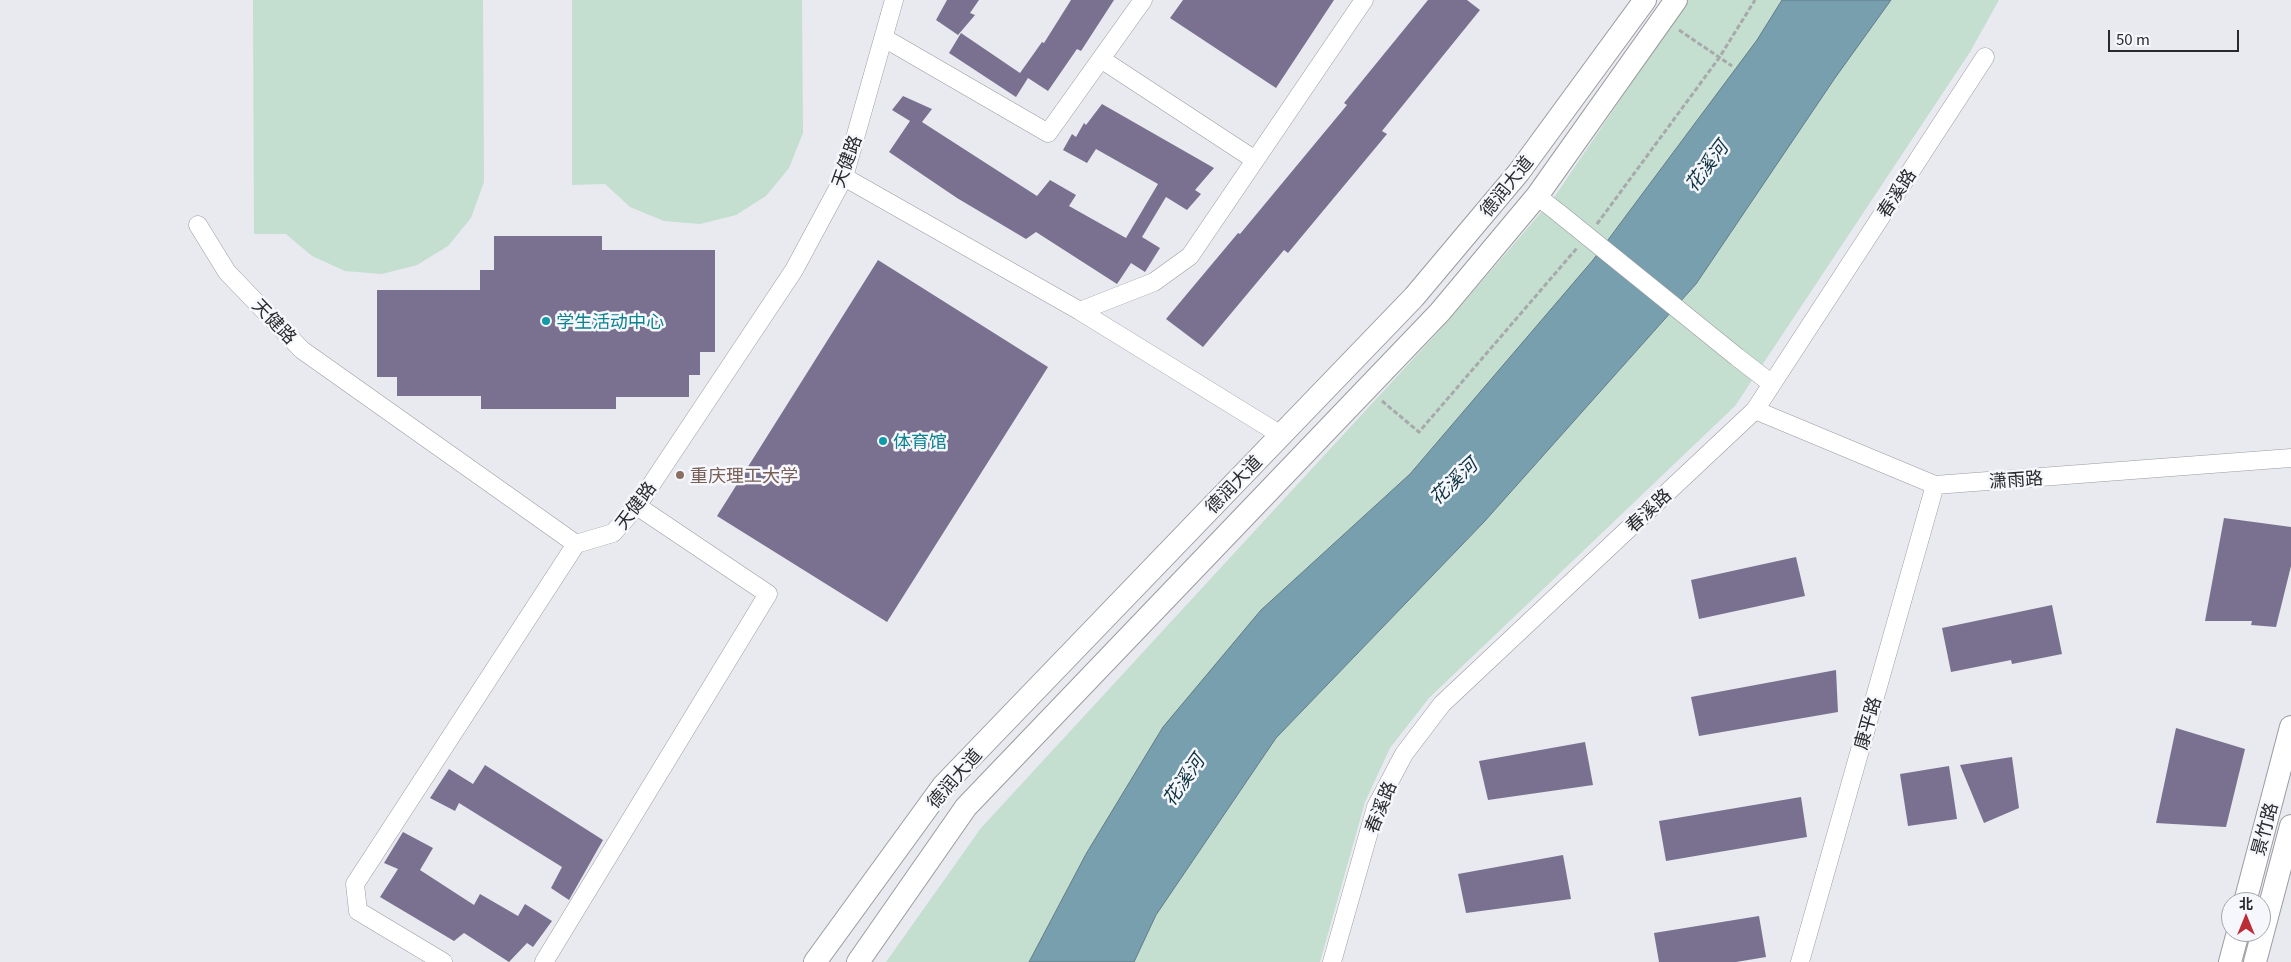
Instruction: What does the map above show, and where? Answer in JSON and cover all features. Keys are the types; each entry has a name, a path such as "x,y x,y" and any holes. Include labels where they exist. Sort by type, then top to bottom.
{"main road":[{"name":"德润大道","path":"815,962 943,786 1414,296 1519,172 1645,0"},
{"name":"德润大道","path":"858,962 966,807 1440,312 1537,196 1676,0"},
{"name":"景竹路","path":"2248,892 2291,727"},
{"name":"景竹路","path":"2255,962 2291,826"},
{"path":"2230,962 2235,942"}],"street":[{"name":"天健路","path":"198,225 227,272 302,350 576,544 613,534 637,506 794,270 844,177 894,0"},
{"path":"884,38 1048,133 1143,0"},
{"path":"1080,311 1154,282 1190,256 1364,0"},
{"name":"春溪路","path":"1332,962 1376,807 1404,754 1442,704 1755,410 1985,57"},
{"path":"1101,59 1255,160"},
{"path":"844,177 1080,311 1280,435"},
{"path":"1537,196 1772,384"},
{"name":"潇雨路","path":"1755,410 1935,485 2291,458"},
{"name":"康平路","path":"1800,962 1935,485"},
{"path":"544,962 768,594 637,506"},
{"path":"443,962 358,911 355,884 576,544"}],"path":[{"path":"1672,26 1732,66"},
{"path":"1378,398 1418,432"}],"green space":[{"path":"253,0 483,0 484,182 471,218 448,246 417,265 382,274 345,271 312,256 286,234 254,234"},
{"path":"572,0 802,0 803,133 789,168 766,196 736,215 700,224 664,221 630,207 605,184 572,185"},
{"path":"1688,0 1782,0 1757,40 1593,260 1410,474 1261,610 1086,854 1029,962 886,962 981,828 1448,321 1555,196"},
{"path":"1891,0 1999,0 1970,52 1735,406 1429,698 1390,748 1365,802 1320,962 1134,962 1156,915 1276,738 1484,522 1696,284 1835,78"}],"water":[{"name":"花溪河","path":"1782,0 1891,0 1835,78 1696,284 1484,522 1276,738 1156,915 1134,962 1029,962 1086,854 1163,727 1261,610 1410,474 1593,260 1757,40"}],"building":[{"path":"947,0 979,0 970,13 975,15 958,35 936,20"},
{"path":"1071,0 1114,0 1081,51 1077,49 1048,91 1028,78 1016,97 949,53 961,33 1020,73 1042,42 1044,43"},
{"path":"1183,0 1334,0 1276,88 1170,18"},
{"path":"1428,0 1467,0 1480,10 1382,131 1387,134 1288,253 1284,250 1203,347 1166,319 1238,233 1240,234 1347,105 1344,103"},
{"path":"903,96 932,109 922,122 1037,196 1050,180 1076,195 1069,206 1126,238 1158,184 1096,149 1087,163 1063,150 1072,134 1076,137 1084,123 1086,125 1102,104 1214,168 1195,190 1201,194 1187,210 1166,197 1142,237 1160,248 1145,272 1131,263 1117,284 1036,232 1026,239 957,198 889,152 910,121 892,110"},
{"name":"学生活动中心","path":"494,236 602,236 602,250 715,250 715,352 700,352 700,375 689,375 689,397 616,397 616,409 481,409 481,396 397,396 397,377 377,377 377,290 480,290 480,270 494,270"},
{"name":"体育馆","path":"878,260 1048,367 887,622 717,516"},
{"path":"2224,518 2291,527 2291,566 2276,627 2251,625 2252,621 2205,621"},
{"path":"1796,557 1805,596 1699,619 1691,580"},
{"path":"2052,605 2062,654 2012,664 2011,660 1951,672 1942,628"},
{"path":"1836,670 1838,712 1699,736 1691,697"},
{"path":"2176,728 2245,749 2226,827 2156,823"},
{"path":"1585,742 1593,785 1488,800 1479,761"},
{"path":"2012,757 2019,808 1984,823 1960,765"},
{"path":"485,765 603,840 569,900 551,888 562,867 459,803 455,811 430,798 449,769 473,784"},
{"path":"1949,766 1957,819 1908,826 1900,774"},
{"path":"1801,797 1807,837 1666,861 1659,821"},
{"path":"403,832 433,848 420,870 474,905 480,894 518,916 525,904 552,921 533,947 527,943 509,962 464,933 454,941 380,897 398,869 384,863"},
{"path":"1563,855 1571,899 1466,913 1458,874"},
{"path":"1759,916 1766,957 1736,962 1659,962 1654,933"}],"place":[{"name":"学生活动中心","path":"546,321"},
{"name":"体育馆","path":"883,441"},
{"name":"重庆理工大学","path":"680,475"}]}
